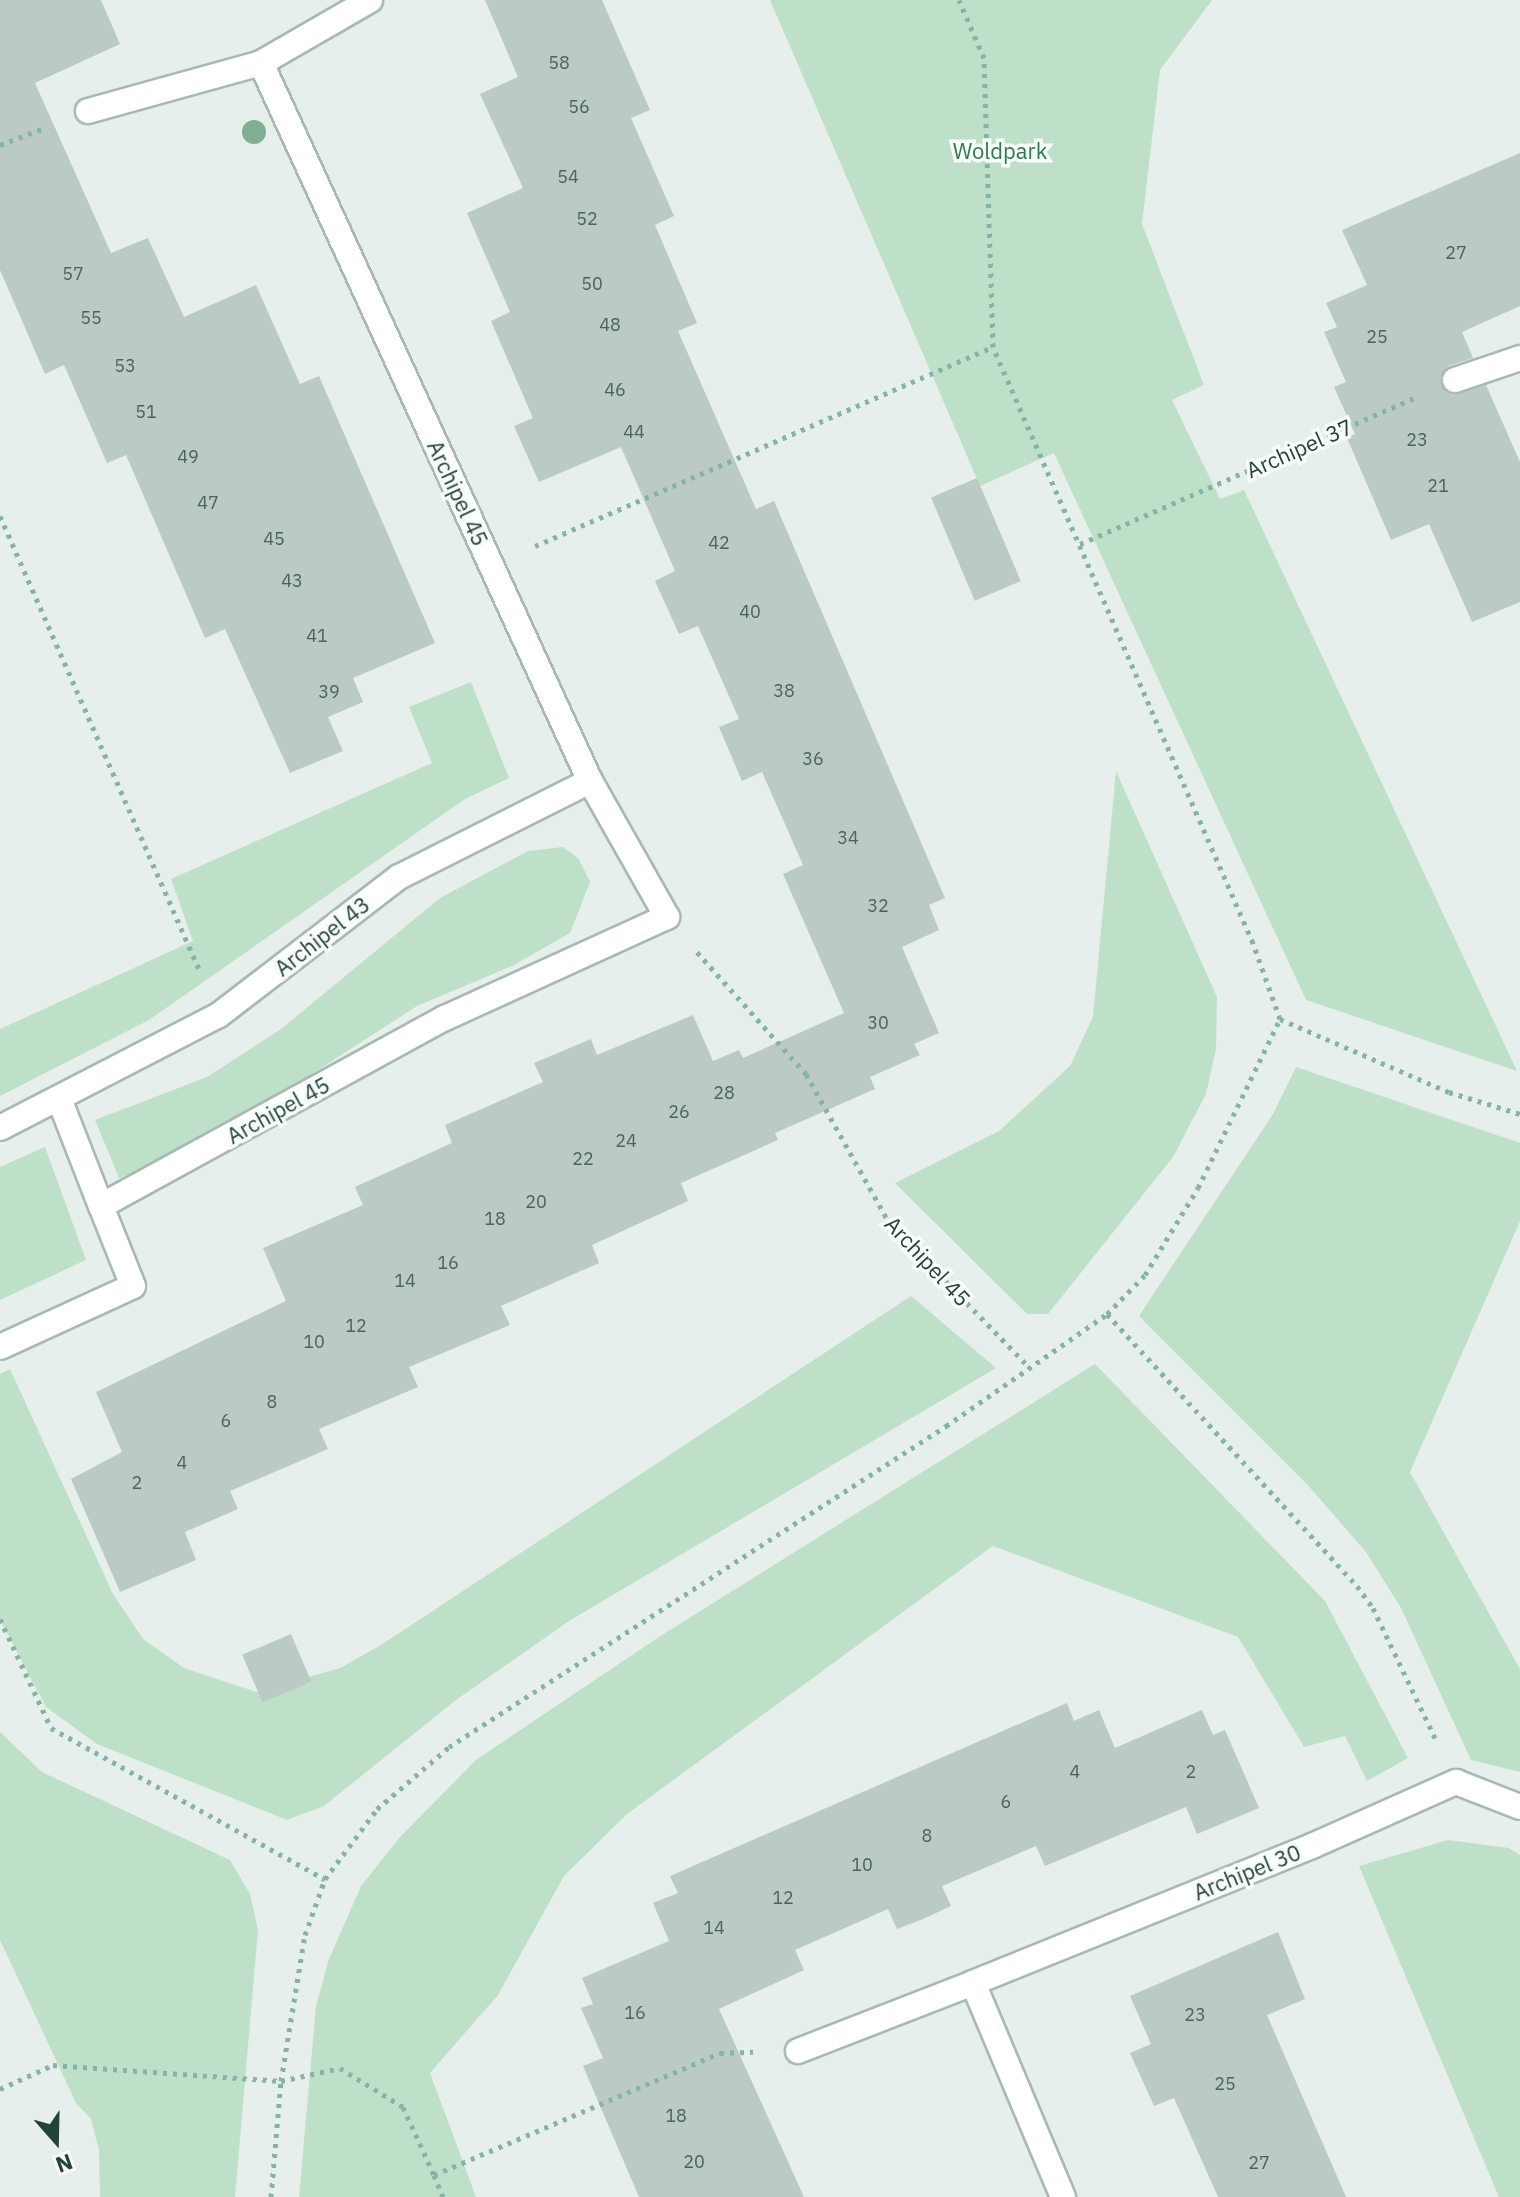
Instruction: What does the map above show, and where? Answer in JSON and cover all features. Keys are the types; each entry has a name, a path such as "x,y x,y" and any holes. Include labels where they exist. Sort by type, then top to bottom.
{"street":[{"path":"88,111 261,63 370,0"},
{"name":"Archipel 45","path":"101,1206 445,1018 667,917 590,781 261,63"},
{"path":"1455,380 1520,358"},
{"name":"Archipel 43","path":"0,1128 60,1101 219,1015 399,877 590,781"},
{"path":"0,1347 133,1286 60,1101"},
{"path":"1456,1782 1520,1807"},
{"name":"Archipel 30","path":"798,2051 1312,1846 1456,1782"},
{"path":"973,1983 1063,2197"}],"path":[{"path":"271,2197 281,2081 305,1935 325,1879 377,1809 449,1747 946,1426 1107,1314 1145,1275 1198,1188 1280,1019 1253,943 993,347 984,58 959,0"},
{"path":"491,566 993,347"},
{"name":"Archipel 37","path":"1080,544 1455,380"},
{"path":"0,516 219,1015"},
{"name":"Archipel 45","path":"667,917 806,1074 890,1224 1029,1367"},
{"path":"1280,1019 1449,1092 1520,1114"},
{"path":"1107,1314 1373,1608 1456,1782"},
{"path":"0,1619 51,1728 325,1879"},
{"path":"434,2175 720,2053 798,2051"},
{"path":"0,2089 53,2065 281,2081 340,2068 403,2107 443,2197"}],"green space":[{"name":"Woldpark","path":"770,0 1212,0 1160,70 1142,224 1204,385 1172,400 1220,499 1244,490 1517,1071 1306,1000 1054,453 980,486"},
{"path":"471,682 509,778 465,799 149,1020 0,1096 0,1029 193,941 171,879 432,763 409,707"},
{"path":"1116,771 1217,997 1216,1049 1206,1094 1173,1157 1048,1314 1027,1314 895,1183 999,1131 1070,1066 1093,1017"},
{"path":"563,847 579,859 590,882 570,933 514,965 417,1006 197,1148 119,1178 95,1120 207,1077 281,1029 440,898 528,851"},
{"path":"1296,1067 1520,1143 1520,1221 1410,1472 1520,1669 1520,1772 1471,1760 1401,1608 1366,1552 1306,1483 1139,1316 1273,1114"},
{"path":"45,1147 86,1260 0,1300 0,1167"},
{"path":"911,1296 996,1368 569,1621 456,1700 324,1806 287,1820 97,1744 46,1707 0,1620 0,1374 10,1369 113,1594 143,1639 184,1668 257,1692 340,1668 381,1645"},
{"path":"1095,1364 1325,1601 1408,1758 1367,1781 1345,1736 1304,1747 1238,1637 993,1546 627,1814 564,1876 498,1995 430,2073 476,2197 299,2197 316,2006 329,1959 361,1886 400,1837 477,1759 662,1635"},
{"path":"0,1732 42,1772 230,1860 250,1894 258,1930 235,2197 100,2197 99,2150 91,2119 76,2103 0,1940"},
{"path":"1448,1840 1509,1848 1520,1855 1520,2197 1499,2197 1359,1866"}],"building":[{"path":"0,0 101,0 120,44 35,83 111,253 148,238 184,317 256,285 300,384 319,376 435,643 353,678 363,702 328,717 343,751 290,773 225,629 205,638 126,455 107,463 64,365 45,374 0,270"},
{"path":"485,0 602,0 650,110 631,118 674,216 655,225 697,323 678,331 756,509 774,501 945,898 929,905 939,930 902,947 939,1033 914,1044 920,1055 870,1077 875,1089 775,1133 778,1140 681,1183 688,1201 592,1245 599,1263 501,1306 510,1325 409,1367 418,1387 319,1429 328,1449 230,1491 238,1509 185,1532 196,1560 120,1592 71,1479 122,1452 96,1392 286,1301 263,1248 363,1205 355,1187 452,1143 445,1125 543,1082 534,1063 591,1039 597,1055 693,1015 713,1061 739,1050 743,1058 844,1013 783,874 803,865 762,772 742,781 719,727 739,719 698,626 679,634 655,581 675,571 621,447 539,482 514,426 533,418 491,321 510,312 467,213 523,188 480,94 518,77"},
{"path":"1520,153 1520,306 1462,332 1473,358 1449,366 1440,378 1445,391 1453,395 1486,385 1520,462 1520,602 1472,622 1429,524 1391,540 1347,438 1355,434 1334,387 1346,382 1324,332 1337,327 1326,303 1367,285 1342,230"},
{"path":"977,478 1021,581 975,601 931,498"},
{"path":"291,1634 311,1682 263,1703 242,1655"},
{"path":"1067,1703 1074,1721 1099,1710 1115,1748 1202,1710 1213,1735 1225,1730 1259,1808 1197,1834 1186,1807 1045,1866 1036,1846 942,1886 951,1906 923,1919 897,1929 888,1909 795,1950 804,1970 719,2009 804,2197 639,2197 583,2066 603,2058 581,2008 593,2004 582,1978 669,1941 653,1903 678,1893 670,1876"},
{"path":"1278,1932 1305,1999 1267,2015 1346,2197 1218,2197 1174,2098 1154,2106 1130,2053 1151,2044 1130,1996"}]}
